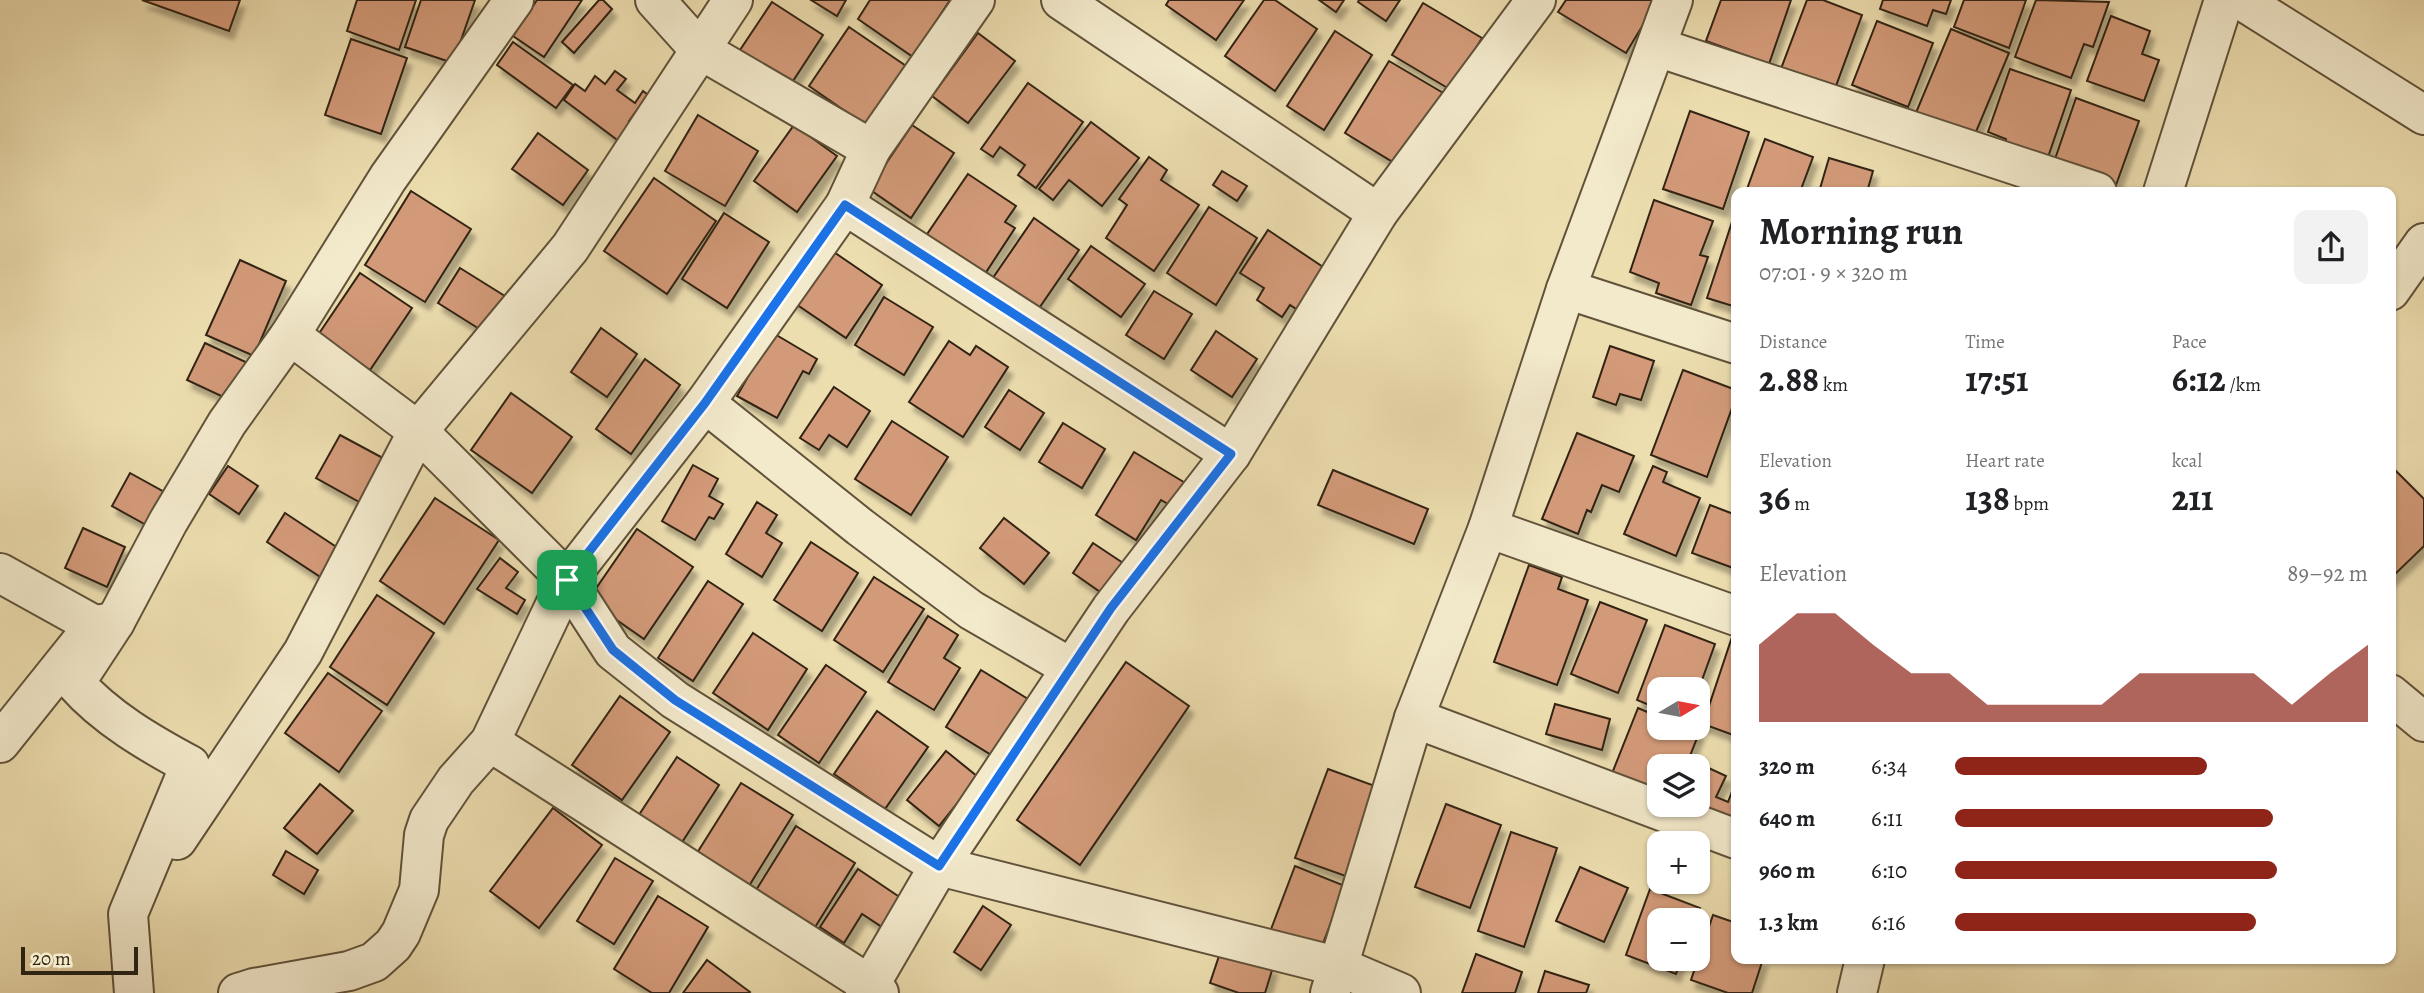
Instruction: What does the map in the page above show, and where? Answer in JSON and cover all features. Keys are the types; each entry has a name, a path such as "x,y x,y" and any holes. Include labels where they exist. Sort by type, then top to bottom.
{"street":[{"path":"134,993 128,914 190,765 93,703 75,683 105,623 227,423 290,335 388,178 514,0"},
{"path":"655,0 699,49 871,149"},
{"path":"128,914 303,652 418,431 570,248 733,0"},
{"path":"238,993 349,971 374,962 393,946 419,890 424,835 429,820 456,780 490,742 567,580 705,403 845,205 871,149 975,0"},
{"path":"1061,0 1378,213"},
{"path":"490,742 871,990 939,866 1071,667 1111,608 1231,454 1378,213 1536,0"},
{"path":"1335,980 1414,718 1488,528 1566,289 1673,0"},
{"path":"2165,187 2224,0"},
{"path":"2241,0 2424,116"},
{"path":"1657,47 2082,187"},
{"path":"845,205 1231,454"},
{"path":"2396,283 2424,243"},
{"path":"1566,289 1731,342"},
{"path":"290,335 418,431 567,580 613,650 675,700 939,866 1335,980 1401,993"},
{"path":"705,403 860,527 971,610 1071,667"},
{"path":"1488,528 1731,614"},
{"path":"0,573 105,623"},
{"path":"0,743 105,623"},
{"path":"2396,699 2424,722"},
{"path":"1414,718 1731,837"},
{"path":"1857,993 1864,964"}],"building":[{"path":"142,0 240,0 229,31"},
{"path":"357,0 416,0 399,50 347,31"},
{"path":"421,0 475,0 453,63 405,47"},
{"path":"537,0 582,0 544,57 513,36"},
{"path":"599,0 603,0 612,9 574,53 562,42"},
{"path":"811,0 846,0 837,16"},
{"path":"870,0 950,0 913,57 858,19"},
{"path":"1169,0 1244,0 1216,40 1166,5"},
{"path":"1264,0 1275,0 1317,29 1275,91 1225,56"},
{"path":"1319,0 1344,0 1336,12"},
{"path":"1400,0 1386,21 1358,2"},
{"path":"1566,0 1658,0 1626,53 1558,12"},
{"path":"1721,0 1791,0 1769,64 1706,41"},
{"path":"1807,0 1823,0 1862,15 1833,94 1779,74"},
{"path":"1883,0 1951,0 1946,14 1933,10 1927,26 1880,9"},
{"path":"1964,0 2026,0 2009,48 1954,27"},
{"path":"2036,0 2109,2 2093,47 2084,44 2071,78 2015,57"},
{"path":"772,2 823,35 791,84 740,50"},
{"path":"1423,3 1482,38 1451,90 1392,55"},
{"path":"2111,16 2150,31 2142,54 2159,60 2144,101 2087,81"},
{"path":"1877,21 1933,43 1908,107 1852,85"},
{"path":"849,27 912,70 871,129 809,86"},
{"path":"1951,29 2009,53 1973,139 1915,115"},
{"path":"1335,31 1372,55 1324,130 1287,106"},
{"path":"978,33 1015,61 968,123 932,96"},
{"path":"351,39 407,58 381,134 325,115"},
{"path":"513,42 573,85 556,108 497,65"},
{"path":"1389,61 1445,94 1401,167 1345,133"},
{"path":"2010,69 2071,90 2047,160 2004,145 2006,139 1988,132"},
{"path":"615,71 626,79 617,90 635,103 643,91 648,95 629,121 633,124 620,142 564,100 575,84 585,91 595,76 605,84"},
{"path":"1028,83 1083,122 1036,188 1018,175 1025,165 1000,147 993,157 981,149"},
{"path":"2076,98 2139,121 2116,185 2054,162"},
{"path":"1690,111 1749,132 1723,209 1663,189"},
{"path":"698,115 758,151 725,206 665,171"},
{"path":"1091,122 1139,158 1102,206 1069,180 1053,200 1039,189"},
{"path":"794,125 837,156 797,212 754,181"},
{"path":"912,125 954,153 911,218 869,189"},
{"path":"538,133 588,170 563,205 512,169"},
{"path":"1765,139 1813,157 1802,187 1748,187"},
{"path":"1149,157 1167,170 1161,180 1199,205 1154,271 1106,238 1127,205 1119,199"},
{"path":"1829,158 1873,171 1868,187 1820,187"},
{"path":"1222,171 1247,186 1237,201 1213,185"},
{"path":"968,174 1016,206 1005,222 1015,228 979,283 921,243"},
{"path":"654,178 716,221 667,294 604,251"},
{"path":"411,191 471,229 425,302 365,265"},
{"path":"1654,200 1713,221 1700,255 1708,257 1691,305 1656,293 1659,283 1630,272"},
{"path":"1209,207 1257,238 1216,305 1167,273"},
{"path":"724,213 769,242 727,308 682,279"},
{"path":"1034,218 1079,250 1033,317 988,285"},
{"path":"1731,225 1731,305 1707,298"},
{"path":"1268,230 1332,273 1305,315 1290,305 1282,317 1257,300 1264,288 1240,273"},
{"path":"825,246 882,285 846,338 790,300"},
{"path":"1091,246 1145,284 1121,317 1068,279"},
{"path":"240,260 286,281 254,356 206,335"},
{"path":"460,268 508,298 481,330 438,303"},
{"path":"360,273 412,308 370,370 318,335"},
{"path":"1154,291 1192,314 1164,359 1126,335"},
{"path":"884,297 933,327 904,375 855,345"},
{"path":"601,328 637,354 607,397 571,372"},
{"path":"1216,331 1257,359 1232,397 1191,370"},
{"path":"773,333 817,359 809,374 803,371 777,418 737,396"},
{"path":"949,341 970,355 976,346 1008,367 963,437 909,402"},
{"path":"205,343 252,365 234,402 187,380"},
{"path":"1610,346 1654,361 1641,400 1620,394 1616,405 1593,397"},
{"path":"645,359 680,385 631,454 596,429"},
{"path":"1683,370 1731,388 1731,411 1707,477 1651,455"},
{"path":"834,387 870,411 847,447 829,435 819,450 800,438"},
{"path":"1009,390 1044,413 1020,450 985,427"},
{"path":"511,393 572,437 532,493 471,450"},
{"path":"892,421 948,457 911,515 855,479"},
{"path":"1063,423 1105,449 1082,488 1039,462"},
{"path":"1577,433 1634,456 1619,492 1602,485 1591,512 1587,510 1578,534 1542,519"},
{"path":"340,435 394,464 370,508 316,478"},
{"path":"1134,452 1187,484 1173,507 1161,500 1136,540 1096,515"},
{"path":"693,465 718,479 709,496 723,504 714,519 709,517 695,540 662,521"},
{"path":"228,466 258,486 239,514 209,494"},
{"path":"1653,466 1667,472 1663,482 1700,498 1676,556 1624,534"},
{"path":"1333,470 1428,509 1414,544 1318,505"},
{"path":"2396,471 2424,499 2424,546 2396,573"},
{"path":"130,473 166,493 148,526 112,506"},
{"path":"435,498 499,540 444,624 380,581"},
{"path":"757,502 777,515 766,533 782,543 762,577 726,554"},
{"path":"1710,505 1731,513 1731,567 1692,553"},
{"path":"285,513 341,550 322,578 267,542"},
{"path":"1004,518 1049,553 1024,584 980,548"},
{"path":"83,528 125,547 107,587 65,568"},
{"path":"637,529 693,567 644,639 588,600"},
{"path":"811,542 858,573 822,631 774,600"},
{"path":"1093,543 1126,565 1106,596 1073,573"},
{"path":"500,558 518,572 506,588 525,600 517,614 477,589"},
{"path":"1529,565 1562,577 1558,589 1588,600 1557,685 1494,662"},
{"path":"874,577 924,609 883,672 834,640"},
{"path":"708,581 743,604 693,681 658,658"},
{"path":"377,595 434,633 387,705 330,667"},
{"path":"1600,602 1647,620 1618,693 1571,674"},
{"path":"928,616 958,635 944,658 960,668 934,710 888,682"},
{"path":"1665,625 1715,644 1703,677 1647,677 1647,704 1637,700"},
{"path":"753,633 807,669 768,730 713,693"},
{"path":"1731,640 1731,734 1710,727 1710,703"},
{"path":"1126,662 1189,706 1080,865 1017,820"},
{"path":"826,665 866,692 819,763 778,735"},
{"path":"981,670 1028,699 993,756 946,727"},
{"path":"328,673 382,711 339,772 285,733"},
{"path":"620,696 670,732 622,800 572,765"},
{"path":"1555,704 1610,719 1602,750 1546,734"},
{"path":"1638,708 1647,712 1647,740 1696,740 1691,754 1647,754 1647,801 1607,786"},
{"path":"877,711 928,747 885,809 834,774"},
{"path":"946,751 978,777 939,826 907,800"},
{"path":"677,757 719,785 677,850 635,821"},
{"path":"1328,769 1386,790 1354,879 1295,858"},
{"path":"1710,769 1726,776 1716,797 1728,802 1731,794 1731,826 1710,813"},
{"path":"741,783 793,815 744,894 692,861"},
{"path":"320,784 353,811 317,854 284,828"},
{"path":"1446,804 1501,825 1470,908 1415,887"},
{"path":"553,808 602,845 539,928 490,891"},
{"path":"796,826 855,863 812,932 753,895"},
{"path":"1511,832 1557,848 1524,947 1478,931"},
{"path":"286,851 318,870 304,894 273,875"},
{"path":"615,858 653,881 614,944 577,921"},
{"path":"1295,866 1345,886 1320,951 1270,932"},
{"path":"1580,867 1628,888 1604,942 1556,921"},
{"path":"858,869 901,898 882,927 862,914 844,943 820,927"},
{"path":"1648,894 1663,894 1700,908 1647,908 1647,963 1626,955"},
{"path":"658,896 708,927 669,993 652,993 614,969"},
{"path":"983,906 1011,925 981,970 954,952"},
{"path":"1713,915 1731,921 1731,964 1761,964 1752,993 1728,993 1691,980 1694,971 1710,971 1710,924"},
{"path":"1221,950 1273,967 1265,993 1239,993 1210,983"},
{"path":"1476,954 1522,972 1515,993 1462,993"},
{"path":"707,960 750,992 683,993"},
{"path":"1545,971 1589,985 1586,993 1538,993"}],"route":[{"path":"845,205 1231,454 1111,608 939,866 675,700 613,650 567,580 705,403 845,205"}]}
